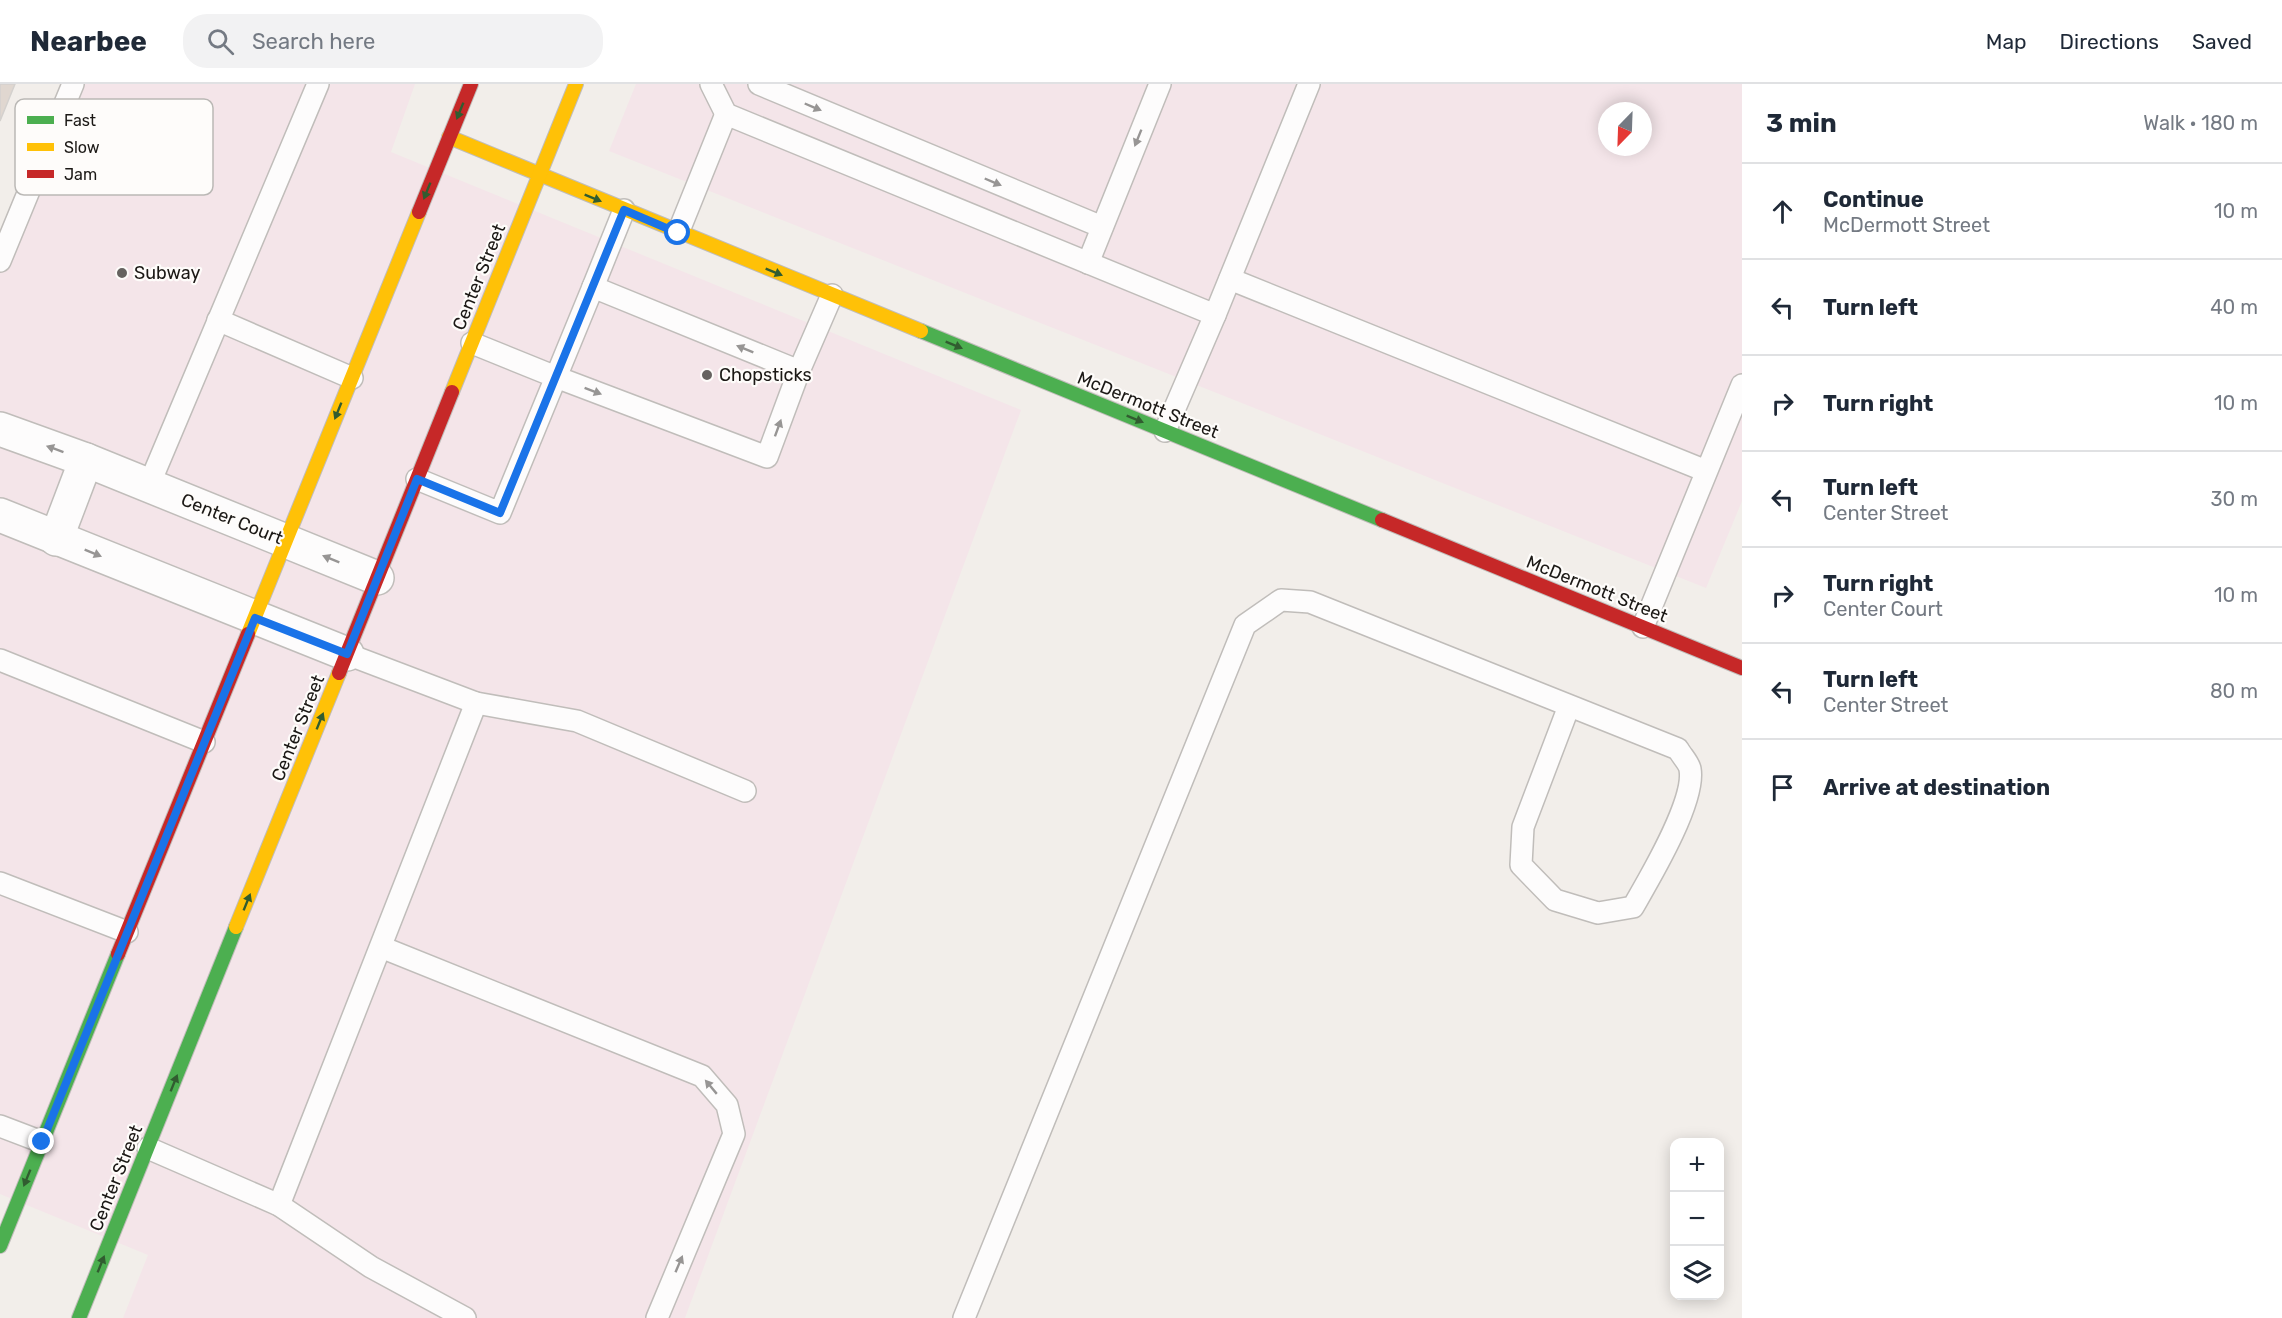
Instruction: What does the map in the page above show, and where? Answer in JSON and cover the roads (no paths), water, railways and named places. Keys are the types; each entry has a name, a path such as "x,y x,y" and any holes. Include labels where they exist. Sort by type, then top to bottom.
{"main road":[{"path":"0,1246 471,84"},
{"name":"Center Street","path":"79,1318 576,84"},
{"name":"McDermott Street","path":"449,137 678,233 1742,668"}],"street":[{"name":"Center Court","path":"0,429 86,460 377,578"},
{"path":"56,538 86,460"},
{"path":"0,515 347,654"}],"lane":[{"path":"67,99 73,84"},
{"path":"149,485 318,84"},
{"path":"711,84 726,114 1215,315"},
{"path":"759,84 1102,227"},
{"path":"1088,263 1160,84"},
{"path":"1165,431 1309,84"},
{"path":"678,233 726,114"},
{"path":"0,261 27,195"},
{"path":"417,479 500,513 624,210"},
{"path":"1230,279 1706,471"},
{"path":"593,287 799,371"},
{"path":"472,343 767,457 799,371 832,295"},
{"path":"218,320 352,378"},
{"path":"1642,627 1742,385"},
{"path":"964,1318 1245,625 1281,600 1310,602 1678,749 1690,769 1688,795 1663,857 1633,907 1598,913 1556,900 1521,865 1524,826 1569,706"},
{"path":"347,654 476,703 577,721 745,791"},
{"path":"0,660 204,742"},
{"path":"279,1205 476,703"},
{"path":"0,883 127,932"},
{"path":"381,946 702,1076 727,1105 734,1134 657,1318"},
{"path":"0,1126 42,1142"},
{"path":"148,1148 279,1205 371,1267 465,1318"}],"place":[{"name":"Subway","path":"122,273"},
{"name":"Chopsticks","path":"707,375"}]}
